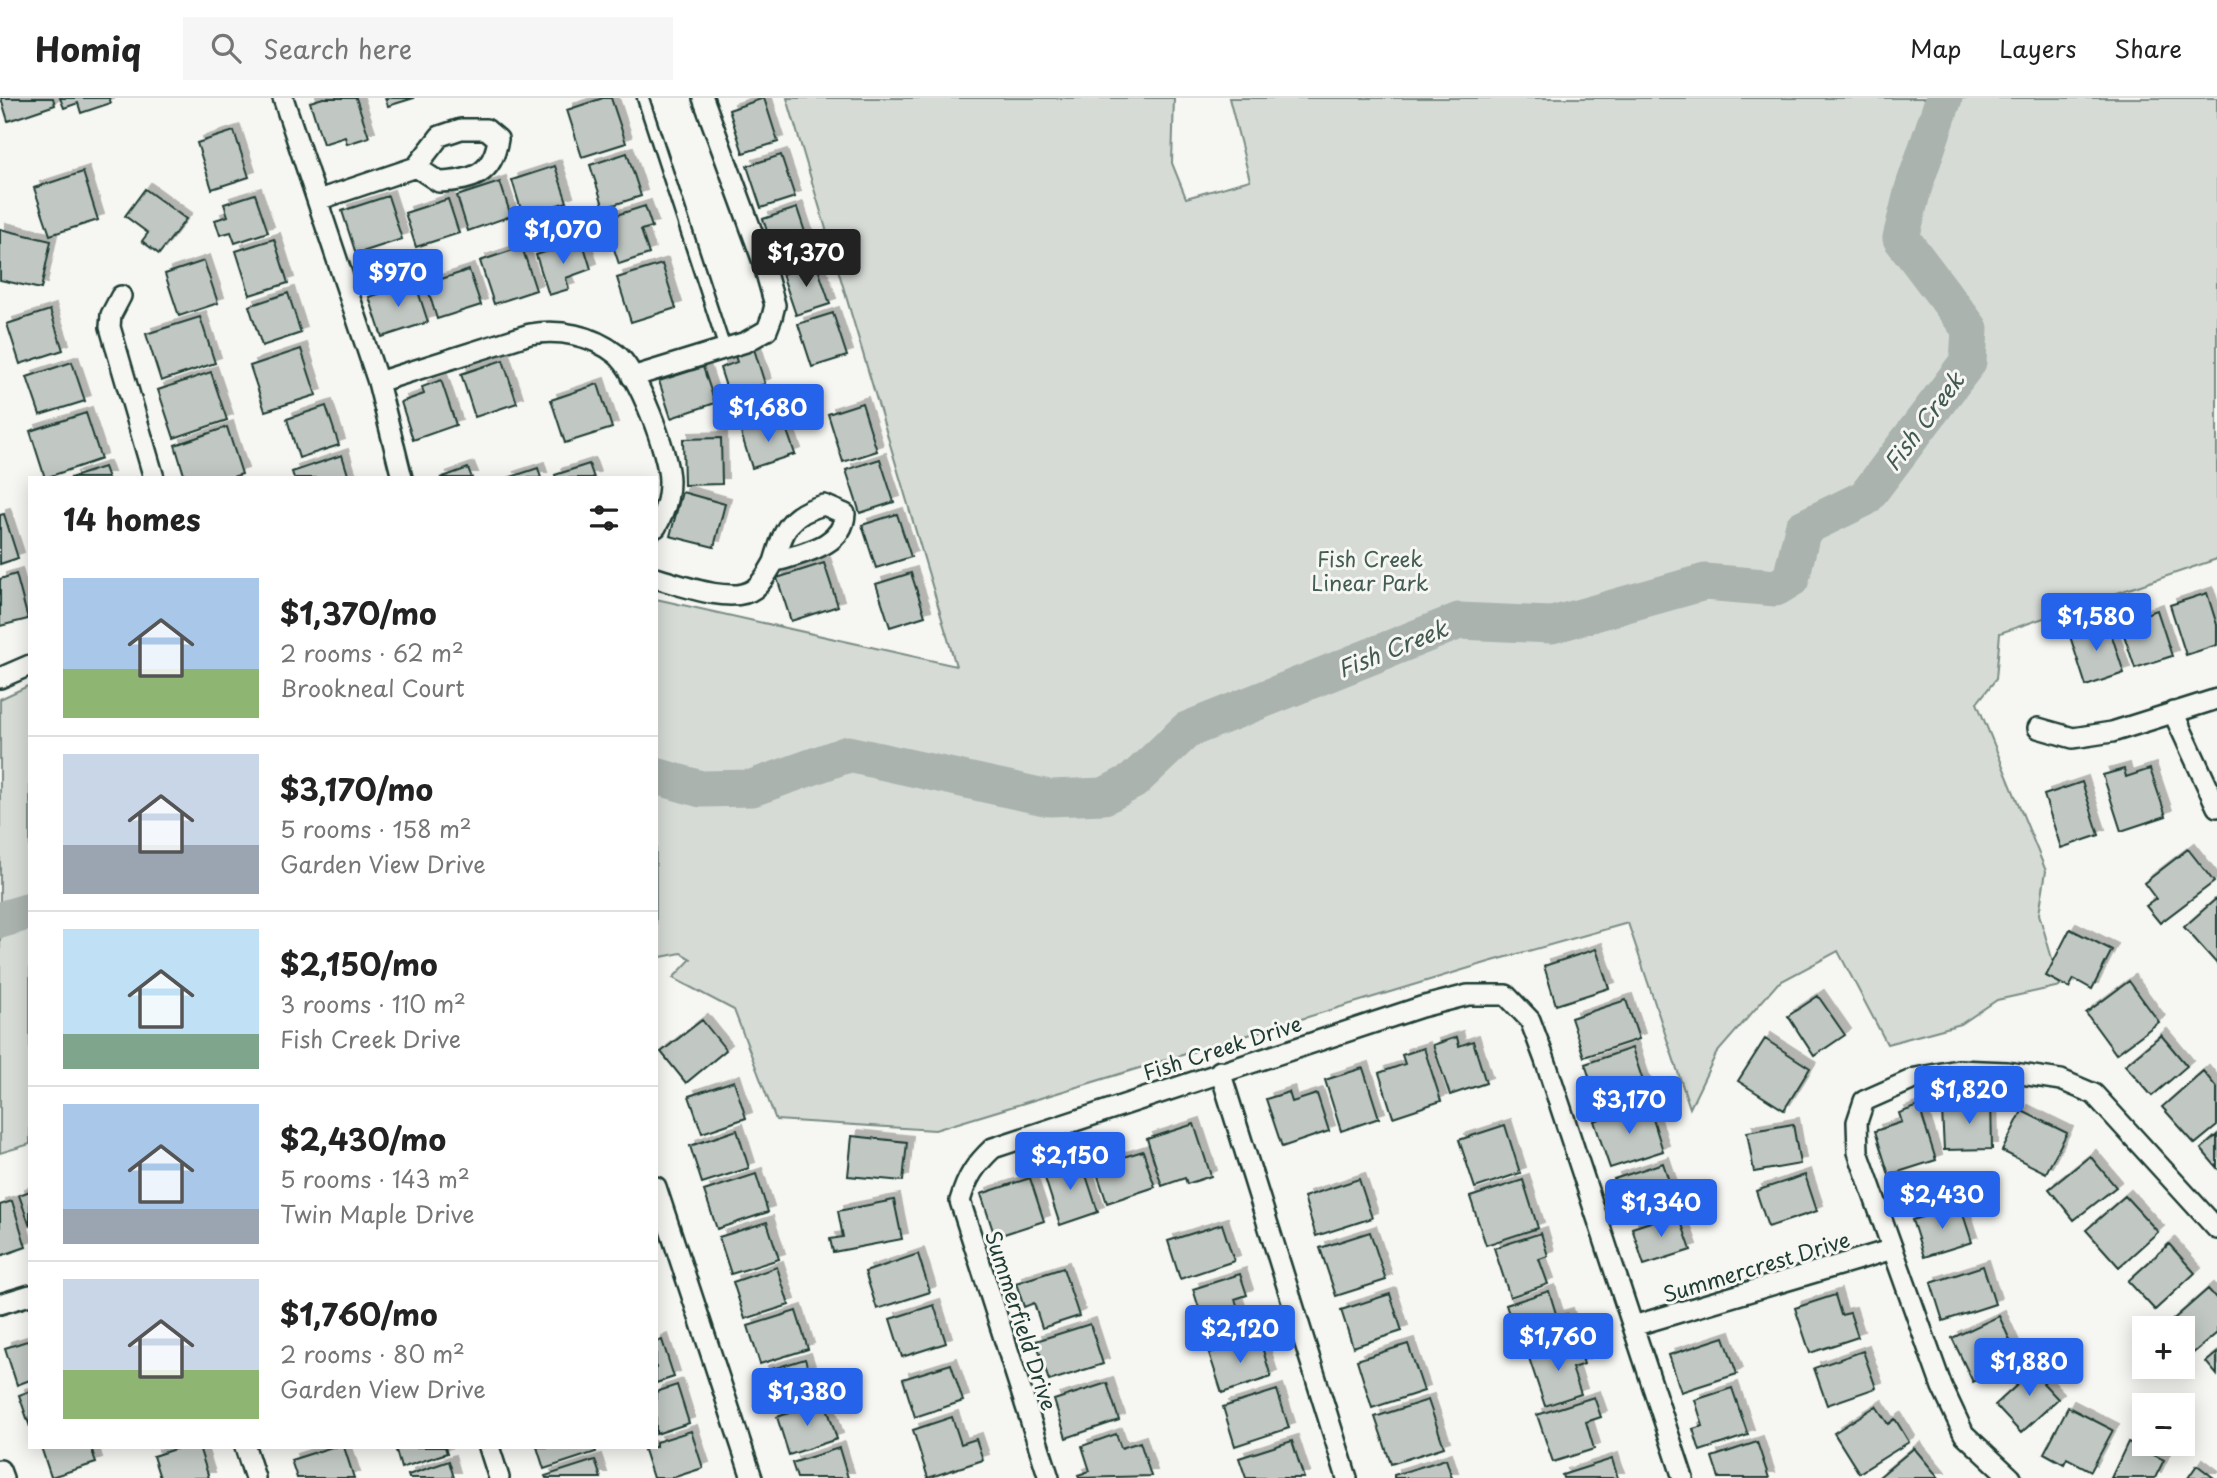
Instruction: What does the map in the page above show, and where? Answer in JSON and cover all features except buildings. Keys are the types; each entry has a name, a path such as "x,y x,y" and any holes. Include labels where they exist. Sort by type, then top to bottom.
{"street":[{"path":"283,98 378,382 402,476"},
{"path":"632,377 746,342 766,330 775,305 762,260 703,98"},
{"path":"318,200 416,167"},
{"path":"121,296 111,314 110,327 153,476"},
{"path":"378,382 530,334 551,330 584,337 616,354 632,377 649,411 666,459 669,480 666,512 658,524"},
{"path":"658,579 719,594 742,594 754,589 774,562"},
{"path":"0,678 28,666"},
{"path":"2038,728 2073,738 2112,732 2217,699"},
{"path":"2174,712 2217,807"},
{"name":"Fish Creek Drive","path":"967,1176 993,1148 1220,1071 1421,1007 1468,995 1506,995 1530,1020 1633,1326"},
{"path":"2011,1478 1964,1434 1942,1387 1858,1152 1857,1122 1864,1101 1916,1078 1958,1070 2007,1072 2061,1080 2094,1094 2217,1229"},
{"path":"1220,1071 1347,1478"},
{"name":"Summerfield Drive","path":"967,1176 961,1201 1049,1478"},
{"path":"658,1193 752,1478"},
{"name":"Summercrest Drive","path":"1633,1326 1893,1249"},
{"path":"0,1304 28,1296"},
{"path":"1633,1326 1683,1478"},
{"path":"246,1449 255,1478"},
{"path":"490,1449 499,1478"},
{"path":"0,1470 3,1478"}],"lane":[{"path":"643,98 724,349"}],"green space":[{"name":"Fish Creek Linear Park","path":"787,98 1174,98 1172,163 1186,198 1250,180 1229,98 2217,98 2217,559 2000,633 1996,679 1977,703 2046,871 2039,914 2060,986 1997,1000 1961,1024 1887,1044 1838,951 1778,983 1716,1054 1690,1108 1628,923 1489,962 935,1130 776,1120 734,1010 673,978 691,959 681,953 658,958 658,599 956,666"},
{"path":"28,686 28,1145 0,1153 0,699"}],"waterway":[{"name":"Fish Creek","path":"658,777 701,789 752,788 848,754 1049,798 1104,796 1133,781 1187,730 1459,621 1552,625 1705,582 1776,588 1791,579 1803,528 1865,498 1968,362 1970,329 1901,238 1913,189 1944,98"},
{"name":"Fish Creek","path":"0,920 28,912"}]}
